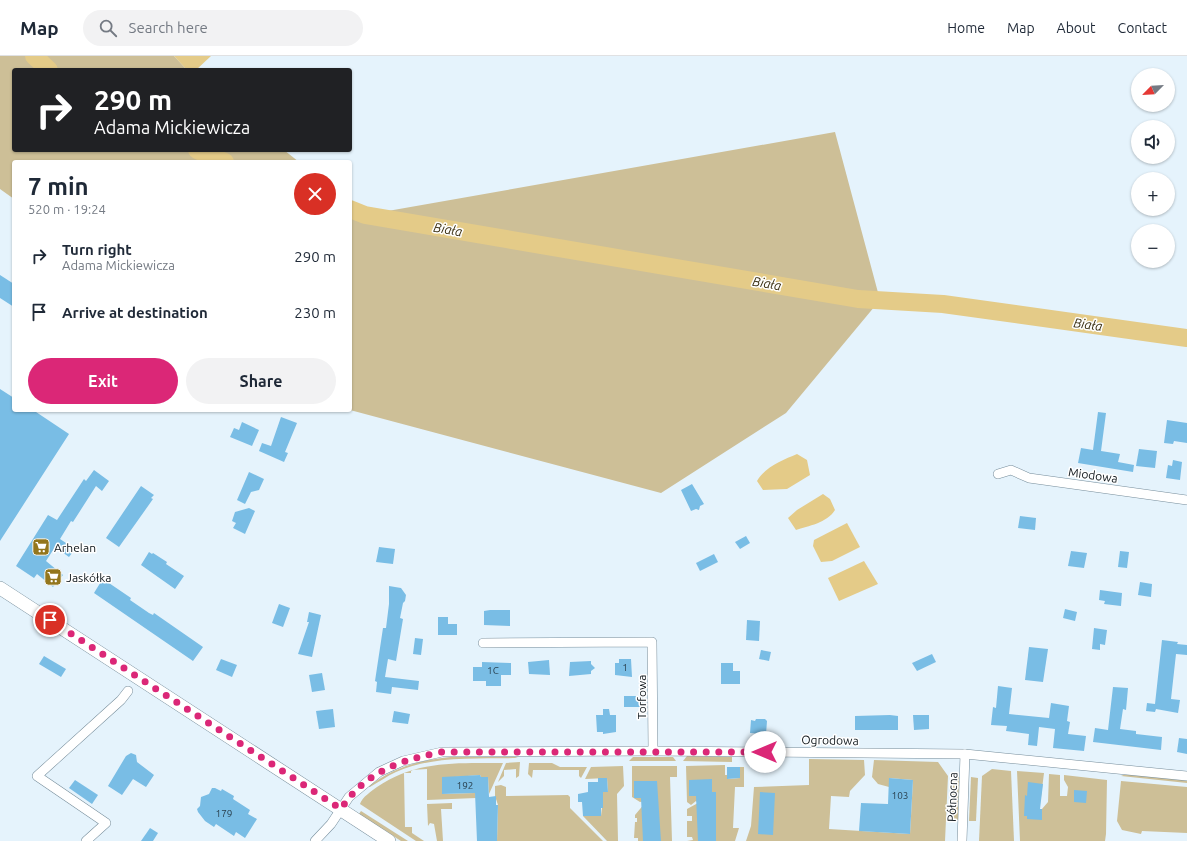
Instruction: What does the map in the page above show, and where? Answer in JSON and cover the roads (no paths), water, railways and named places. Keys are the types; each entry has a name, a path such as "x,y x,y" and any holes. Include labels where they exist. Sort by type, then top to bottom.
{"main road":[{"path":"0,588 389,841"}],"street":[{"name":"Miodowa","path":"998,474 1011,470 1029,478 1187,500"},
{"name":"Torfowa","path":"483,643 652,642 653,751"},
{"path":"86,841 106,822 37,776 121,700 128,691"},
{"name":"Ogrodowa","path":"315,841 331,824 349,797 379,772 403,761 417,757 450,752 653,751 965,754 1187,776"},
{"name":"Północna","path":"962,841 965,754"}],"waterway":[{"name":"Biała","path":"34,56 47,68"},
{"name":"Biała","path":"202,152 220,160"},
{"name":"Biała","path":"352,210 365,215 858,299 943,304 1187,338"}],"place":[{"name":"Arhelan","path":"41,547"},
{"name":"Jaskółka","path":"53,577"}]}
